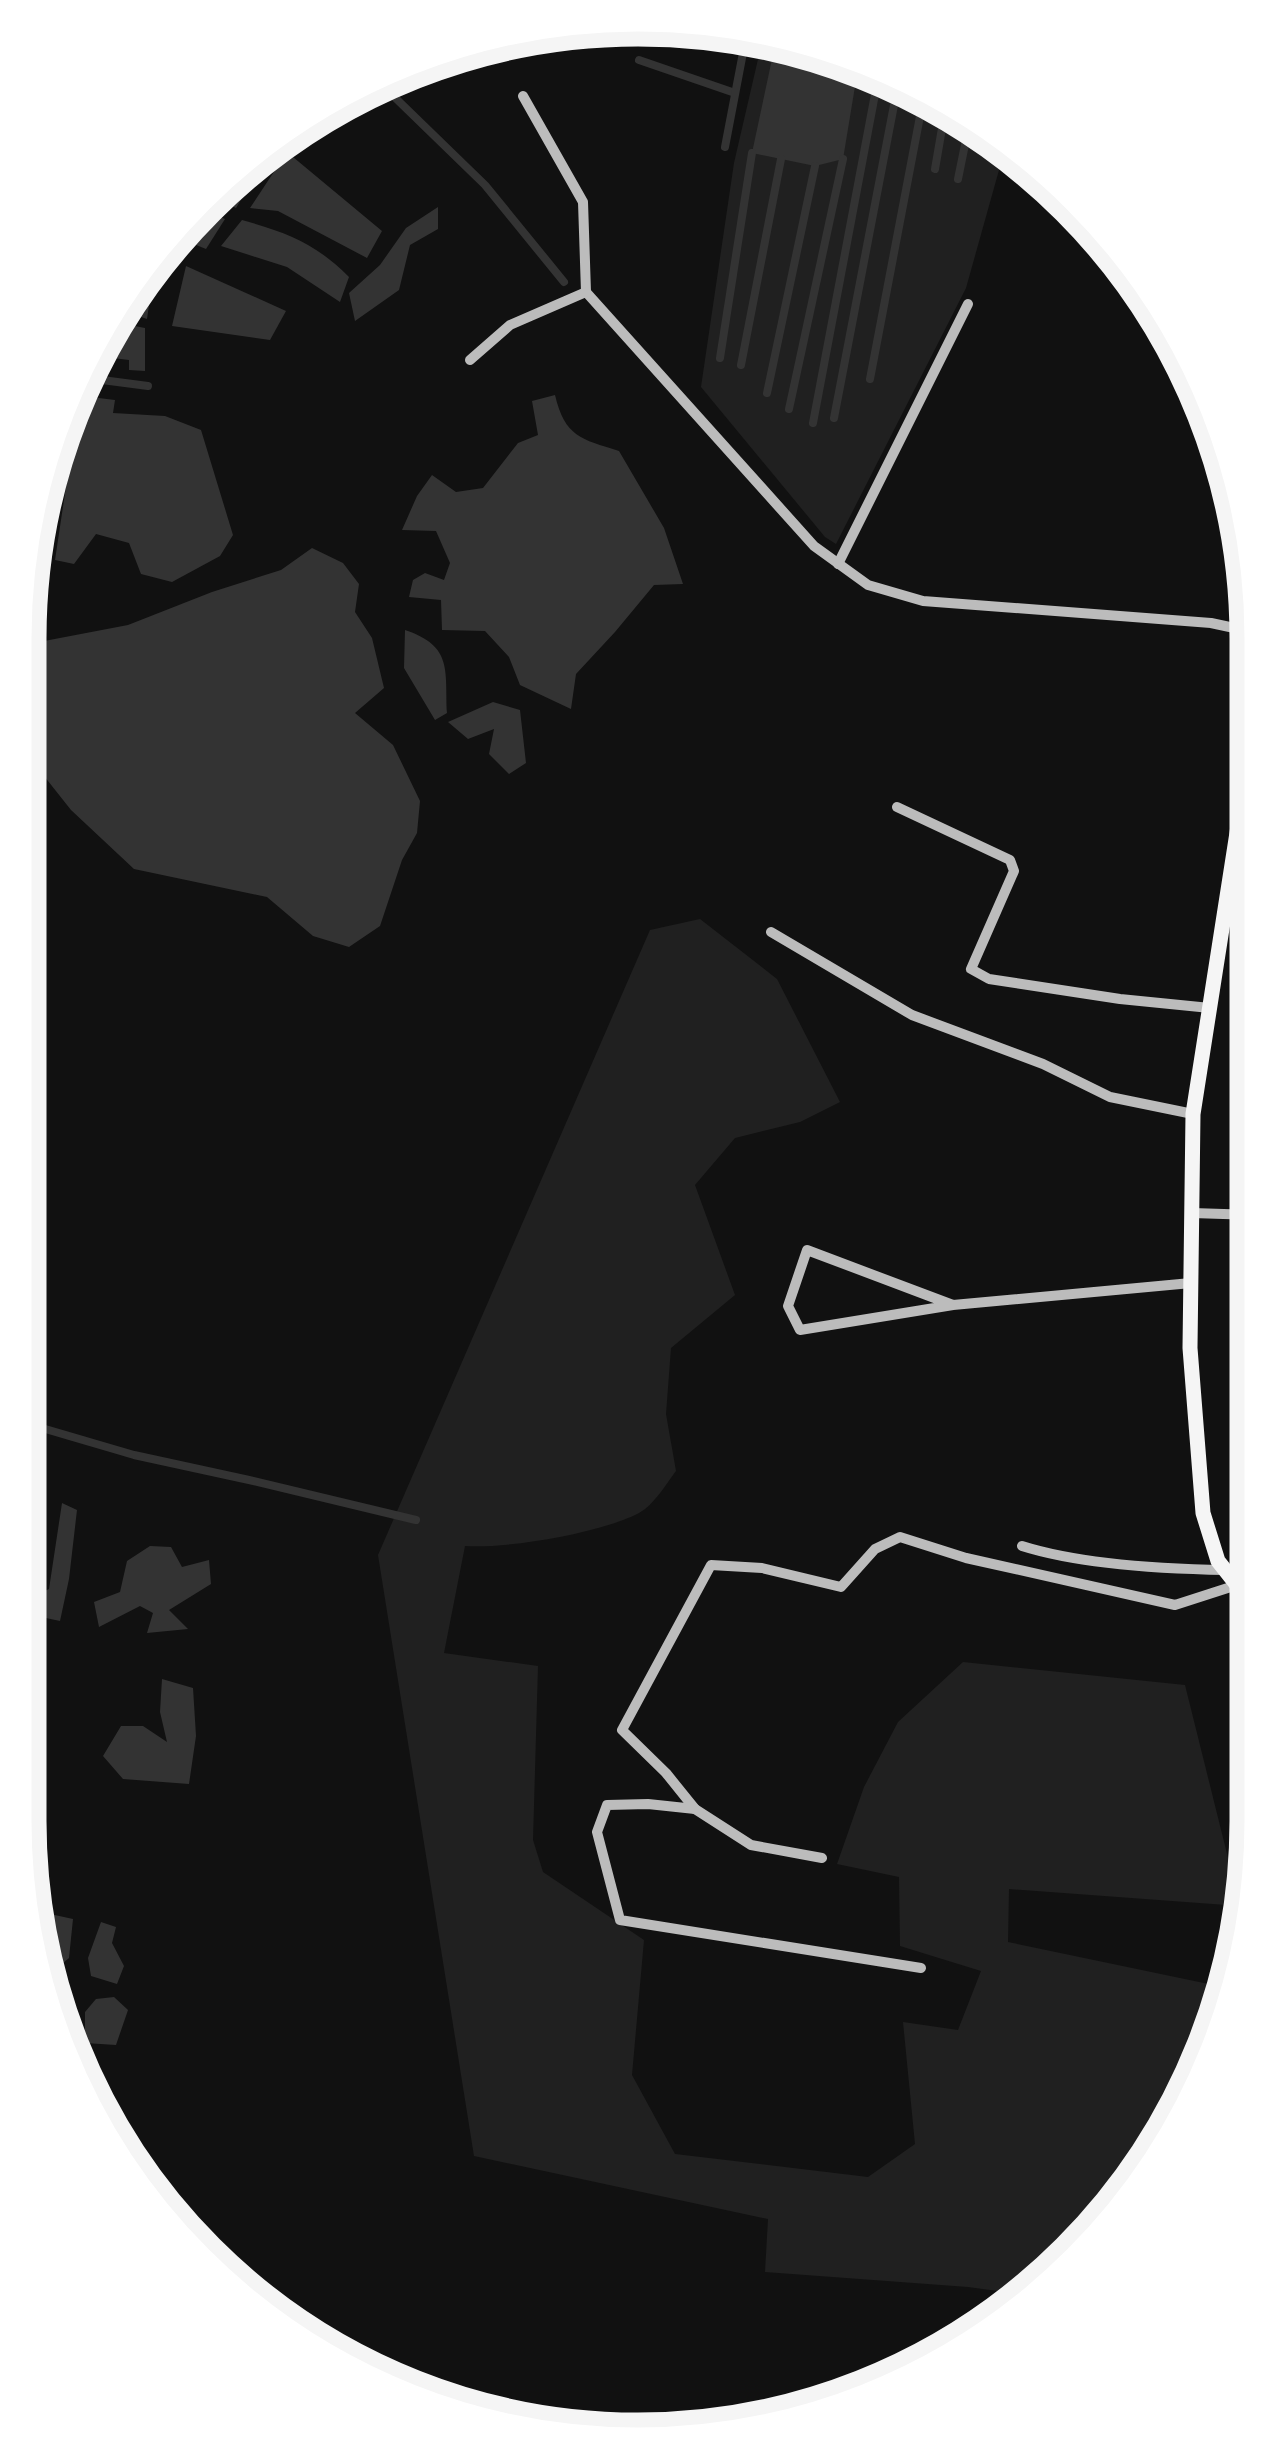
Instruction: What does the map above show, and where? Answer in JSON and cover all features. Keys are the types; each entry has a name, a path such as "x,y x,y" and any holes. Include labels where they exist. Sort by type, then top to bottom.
{"main road":[{"path":"1237,833 1193,1114 1190,1348 1203,1513 1218,1561 1237,1584"}],"street":[{"path":"524,96 584,202 586,292 814,546 868,585 923,601 1237,629"},
{"path":"470,360 510,325 586,292"},
{"path":"838,563 968,304"},
{"path":"897,807 1010,860 1014,871 971,969 989,979 1210,1008"},
{"path":"771,932 912,1015 1043,1064 1109,1097 1193,1114"},
{"path":"1192,1213 1237,1214"},
{"path":"953,1305 807,1250 788,1306 800,1330 953,1305 1191,1283"},
{"path":"822,1858 752,1845 694,1809 622,1730 711,1565 762,1568 841,1587 874,1549 900,1537 966,1558 1175,1605 1237,1585"},
{"path":"1022,1546 1153,1566 1226,1570"},
{"path":"694,1809 607,1804 597,1832 620,1920 921,1968"}],"shaded area":[{"path":"760,52 831,71 903,101 1001,162 966,288 836,544 825,537 701,387 734,163"},
{"path":"773,55 856,81 843,159 815,166 752,153"},
{"path":"288,153 382,231 367,258 278,211 250,208"},
{"path":"253,180 236,208 226,203"},
{"path":"438,207 438,229 410,245 399,290 355,321 349,293 380,265 406,228"},
{"path":"214,214 225,219 206,249 189,242"},
{"path":"242,220 300,241 337,265 349,277 340,302 287,267 221,246"},
{"path":"186,266 286,311 270,340 172,326"},
{"path":"151,289 147,319 134,315"},
{"path":"128,325 145,328 145,371 129,370 129,360 109,358"},
{"path":"555,395 564,420 576,434 619,451 664,528 683,584 654,585 576,674 571,709 520,685 509,657 485,631 442,630 441,600 409,597 413,580 425,573 444,580 450,563 436,531 402,530 432,475 456,492 483,488 518,443 538,435 532,401"},
{"path":"90,397 115,400 113,413 165,416 201,430 233,535 220,556 172,582 141,574 129,543 96,534 74,564 55,560 67,480 61,477"},
{"path":"312,548 343,563 359,584 355,612 372,638 384,688 355,713 393,745 420,801 417,833 402,860 380,926 349,947 313,936 267,897 134,869 71,810 39,770 39,642 128,625 281,570"},
{"path":"405,630 432,644 443,661 447,713 435,720 404,668"},
{"path":"493,702 520,710 526,763 509,774 489,754 494,729 468,739 448,722"},
{"path":"700,919 777,979 840,1102 800,1122 735,1138 695,1185 735,1295 671,1348 666,1414 676,1471 650,1505 622,1520 554,1538 465,1546 444,1653 538,1666 533,1840 543,1872 644,1940 632,2075 675,2154 868,2177 915,2144 903,2022 958,2030 981,1971 900,1946 899,1877 837,1864 864,1787 898,1722 963,1662 1185,1685 1234,1881 1231,1905 1009,1889 1008,1942 1214,1985 1175,2086 1136,2154 1062,2245 1007,2292 765,2272 768,2219 474,2156 378,1555 650,930"},
{"path":"62,1503 77,1510 60,1621 39,1616 39,1594 49,1589"},
{"path":"150,1546 171,1547 182,1567 209,1560 211,1584 169,1610 188,1629 147,1633 153,1613 140,1606 99,1627 94,1602 120,1592 127,1561"},
{"path":"162,1679 193,1688 196,1736 189,1784 123,1779 103,1756 121,1726 143,1726 167,1742 160,1712"},
{"path":"47,1913 73,1919 69,1958 57,1968"},
{"path":"101,1922 116,1927 112,1943 124,1966 117,1984 91,1976 88,1958"},
{"path":"114,1997 128,2010 116,2045 85,2043 85,2012 96,1999"}],"waterway":[{"path":"725,147 744,49"},
{"path":"639,60 735,93"},
{"path":"813,423 876,89"},
{"path":"390,93 485,185 564,282"},
{"path":"834,418 895,98"},
{"path":"870,379 921,110"},
{"path":"935,169 943,122"},
{"path":"958,179 967,137"},
{"path":"720,358 752,153"},
{"path":"741,365 781,159"},
{"path":"789,409 843,159"},
{"path":"767,393 815,166"},
{"path":"98,379 148,386"},
{"path":"39,1427 134,1455 416,1520"}]}
